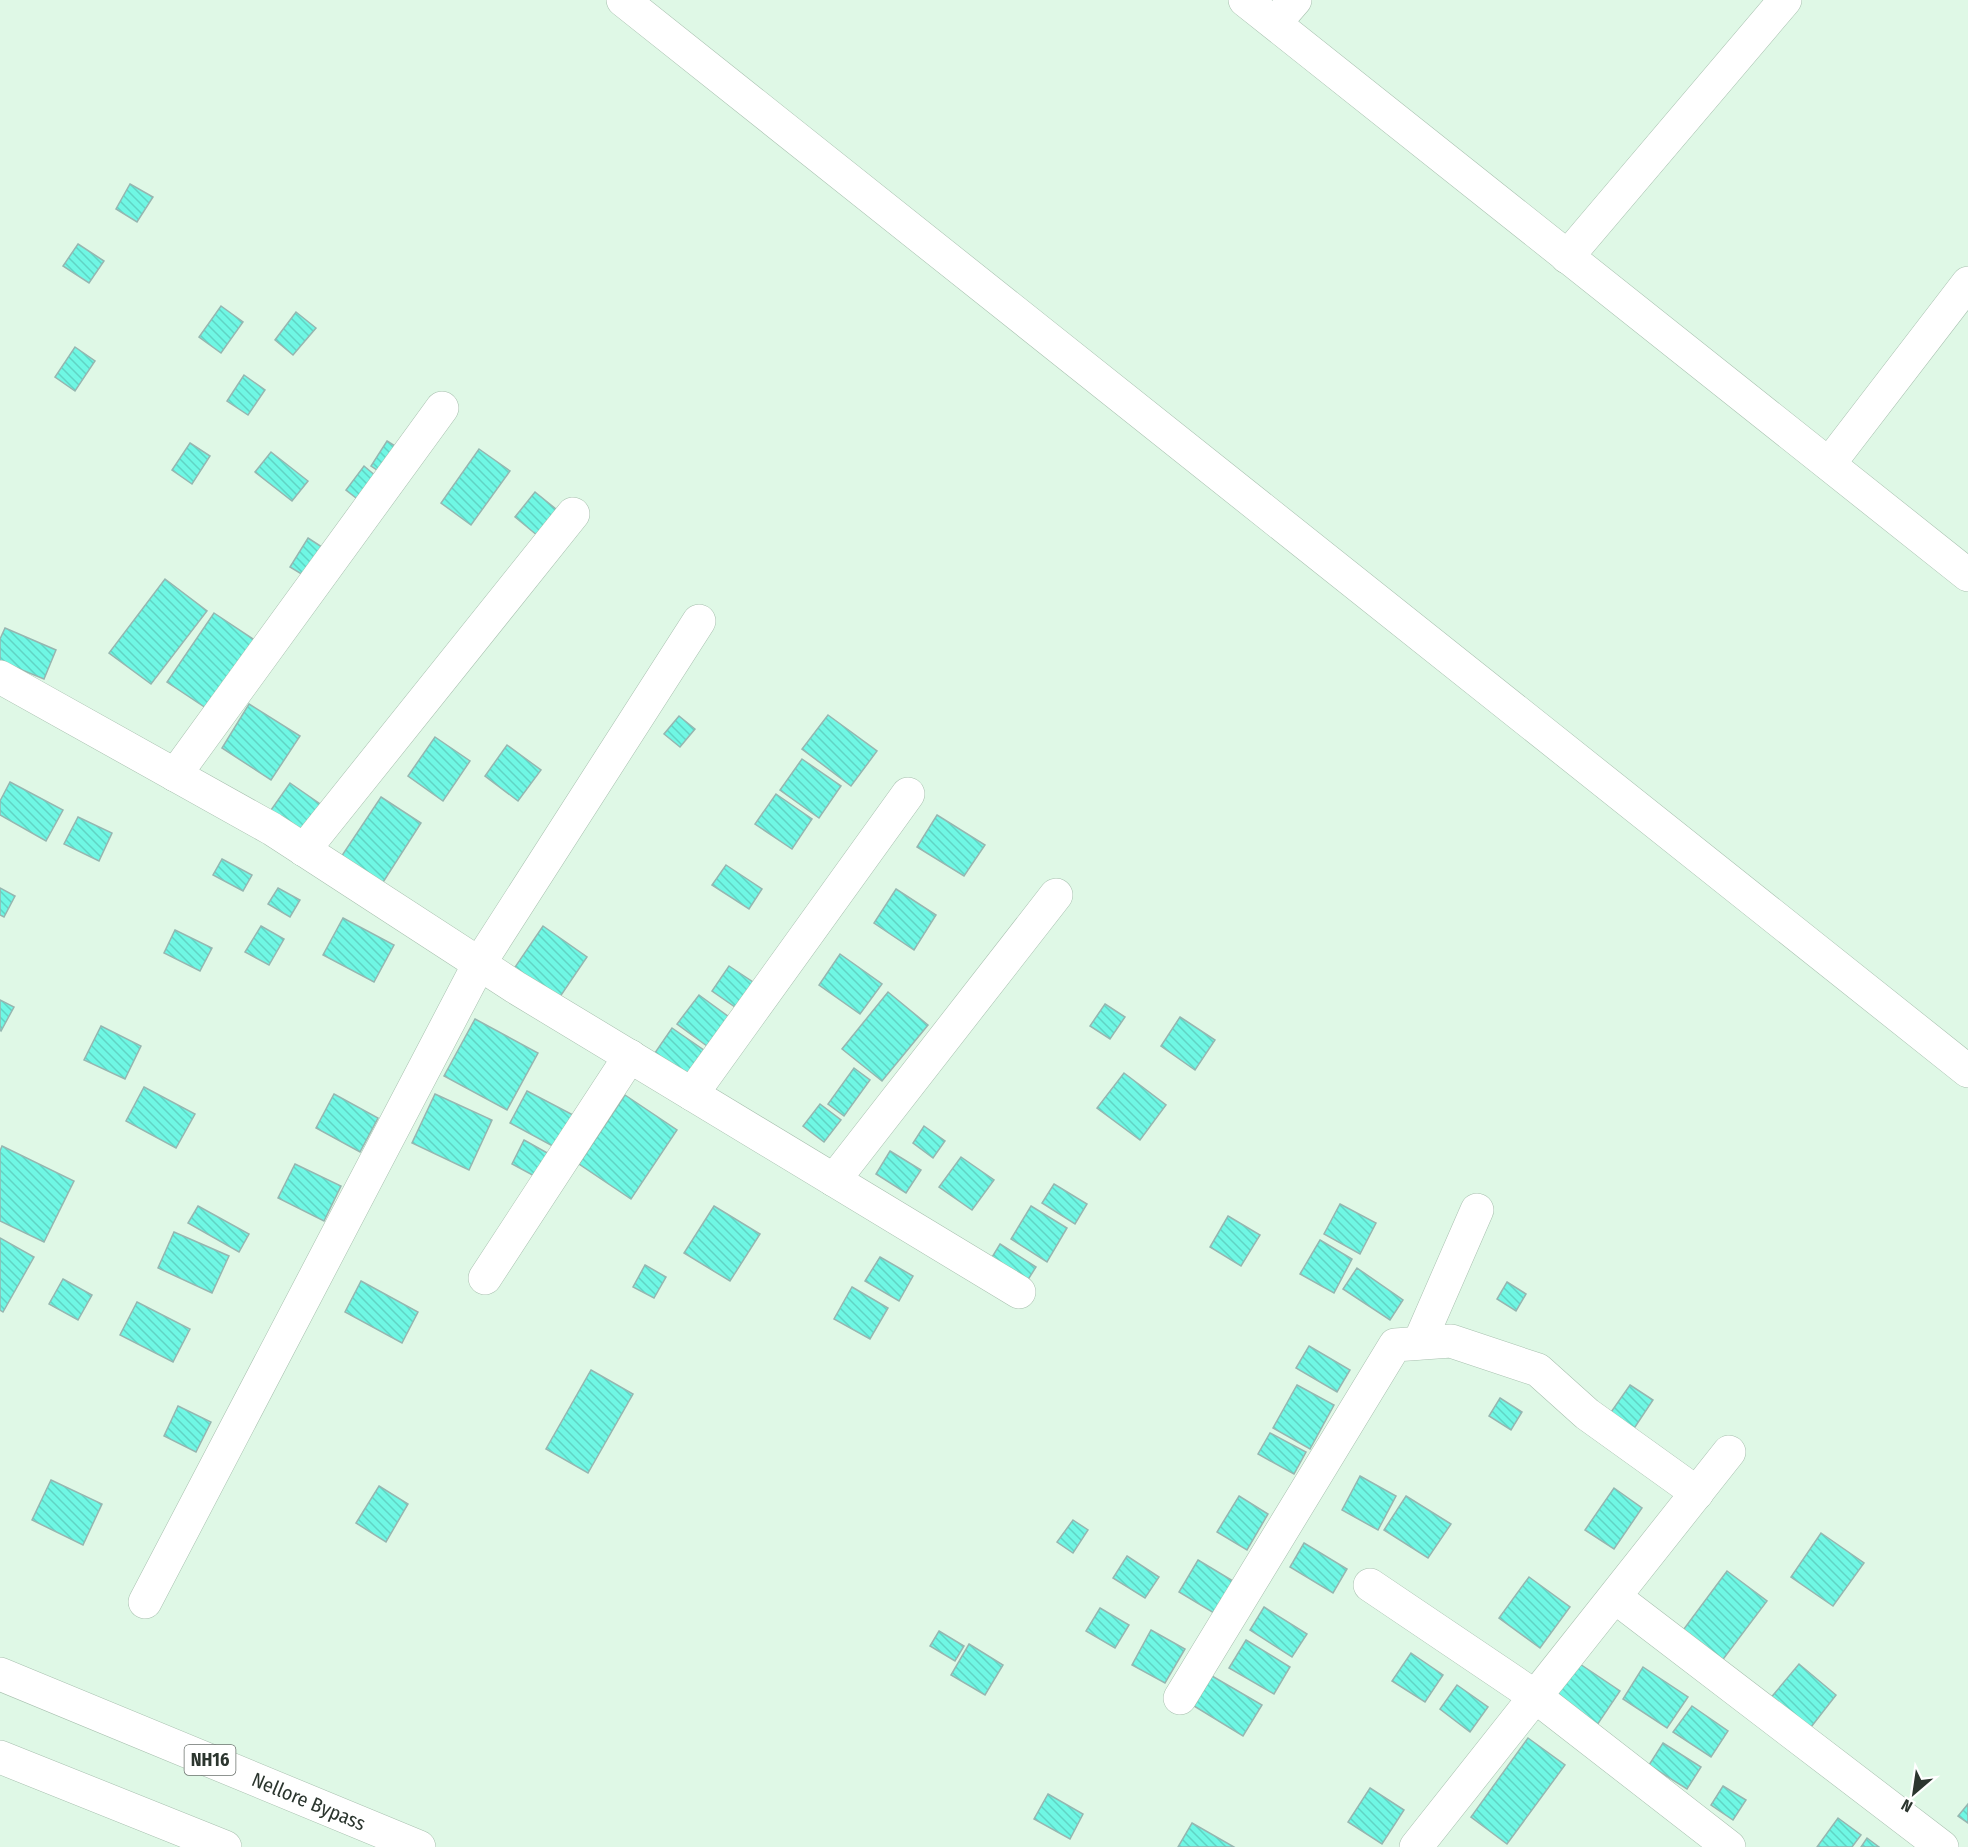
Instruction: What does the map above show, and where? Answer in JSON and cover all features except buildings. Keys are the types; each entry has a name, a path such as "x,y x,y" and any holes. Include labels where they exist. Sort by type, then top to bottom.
{"main road":[{"path":"623,0 1968,1071"},
{"path":"1245,0 1285,12 1568,257 1968,575"},
{"path":"1568,257 1785,0"},
{"path":"1828,464 1968,283"},
{"path":"175,775 442,408"},
{"path":"304,850 573,514"},
{"path":"145,1602 479,964 699,621"},
{"path":"0,677 272,829 479,964 1019,1292"},
{"path":"692,1094 908,794"},
{"path":"834,1180 1056,895"},
{"path":"485,1278 630,1056"},
{"path":"1419,1343 1477,1210"},
{"path":"1180,1698 1395,1345 1451,1341 1538,1370 1587,1414 1697,1493"},
{"path":"1416,1847 1729,1452"},
{"path":"1370,1585 1536,1697 1729,1847"},
{"path":"1615,1597 1942,1847"},
{"name":"Nellore Bypass","path":"0,1674 419,1847"},
{"path":"0,1757 225,1847"}]}
